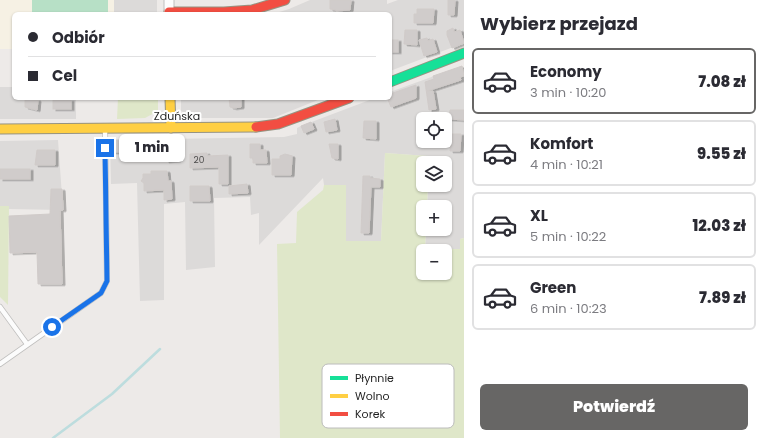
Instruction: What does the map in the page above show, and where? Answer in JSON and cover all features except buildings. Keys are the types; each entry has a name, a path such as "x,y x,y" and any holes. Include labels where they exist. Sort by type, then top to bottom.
{"street":[{"path":"169,0 169,12"},
{"path":"224,12 252,10 269,3 285,0"},
{"path":"392,81 464,53"},
{"path":"170,100 171,128"},
{"name":"Zduńska","path":"0,129 253,128 292,120 343,100"}],"lane":[{"path":"0,364 101,293 107,281 105,128"},
{"path":"0,307 27,344"}],"shaded area":[{"path":"0,0 114,0 114,12 12,12 12,49 0,49"},
{"path":"114,0 157,0 157,12 114,12"},
{"path":"310,0 387,0 387,4 398,0 464,0 464,43 392,70 392,12 279,12"},
{"path":"462,66 464,69 464,238 460,239 460,249 452,249 452,244 425,244 426,236 452,236 452,200 427,200 428,192 452,192 452,156 385,153 381,241 346,241 346,185 324,185 323,178 259,245 259,213 251,215 250,197 214,198 215,267 186,270 185,202 164,204 164,300 140,301 137,183 111,184 110,140 284,137 297,134 297,128 370,100 392,100 392,91"},
{"path":"0,87 12,87 12,100 76,100 76,119 0,119"},
{"path":"181,100 318,100 273,118 195,118 181,111"},
{"path":"58,140 63,210 8,209 8,206 0,206 0,141"}],"green space":[{"path":"32,0 108,0 108,12 32,12"},
{"path":"118,100 158,100 158,111 145,118 117,119"},
{"path":"385,153 428,156 416,156 416,192 428,192 427,200 416,200 416,236 426,236 425,244 416,244 416,280 452,280 452,249 460,249 460,239 464,238 464,438 280,438 277,244 296,243 297,212 323,190 324,185 346,185 346,241 381,241"},
{"path":"0,206 9,206 8,305 0,297"}],"waterway":[{"path":"53,438 112,394 160,349"}],"traffic: fast":[{"path":"392,81 464,53"}],"traffic: slow":[{"path":"170,100 171,128"},
{"path":"0,129 256,127"}],"traffic: jam":[{"path":"169,12 224,12 252,10 285,0"},
{"path":"256,127 278,124 344,100"}],"route":[{"path":"52,327 101,293 107,281 105,148"}]}
